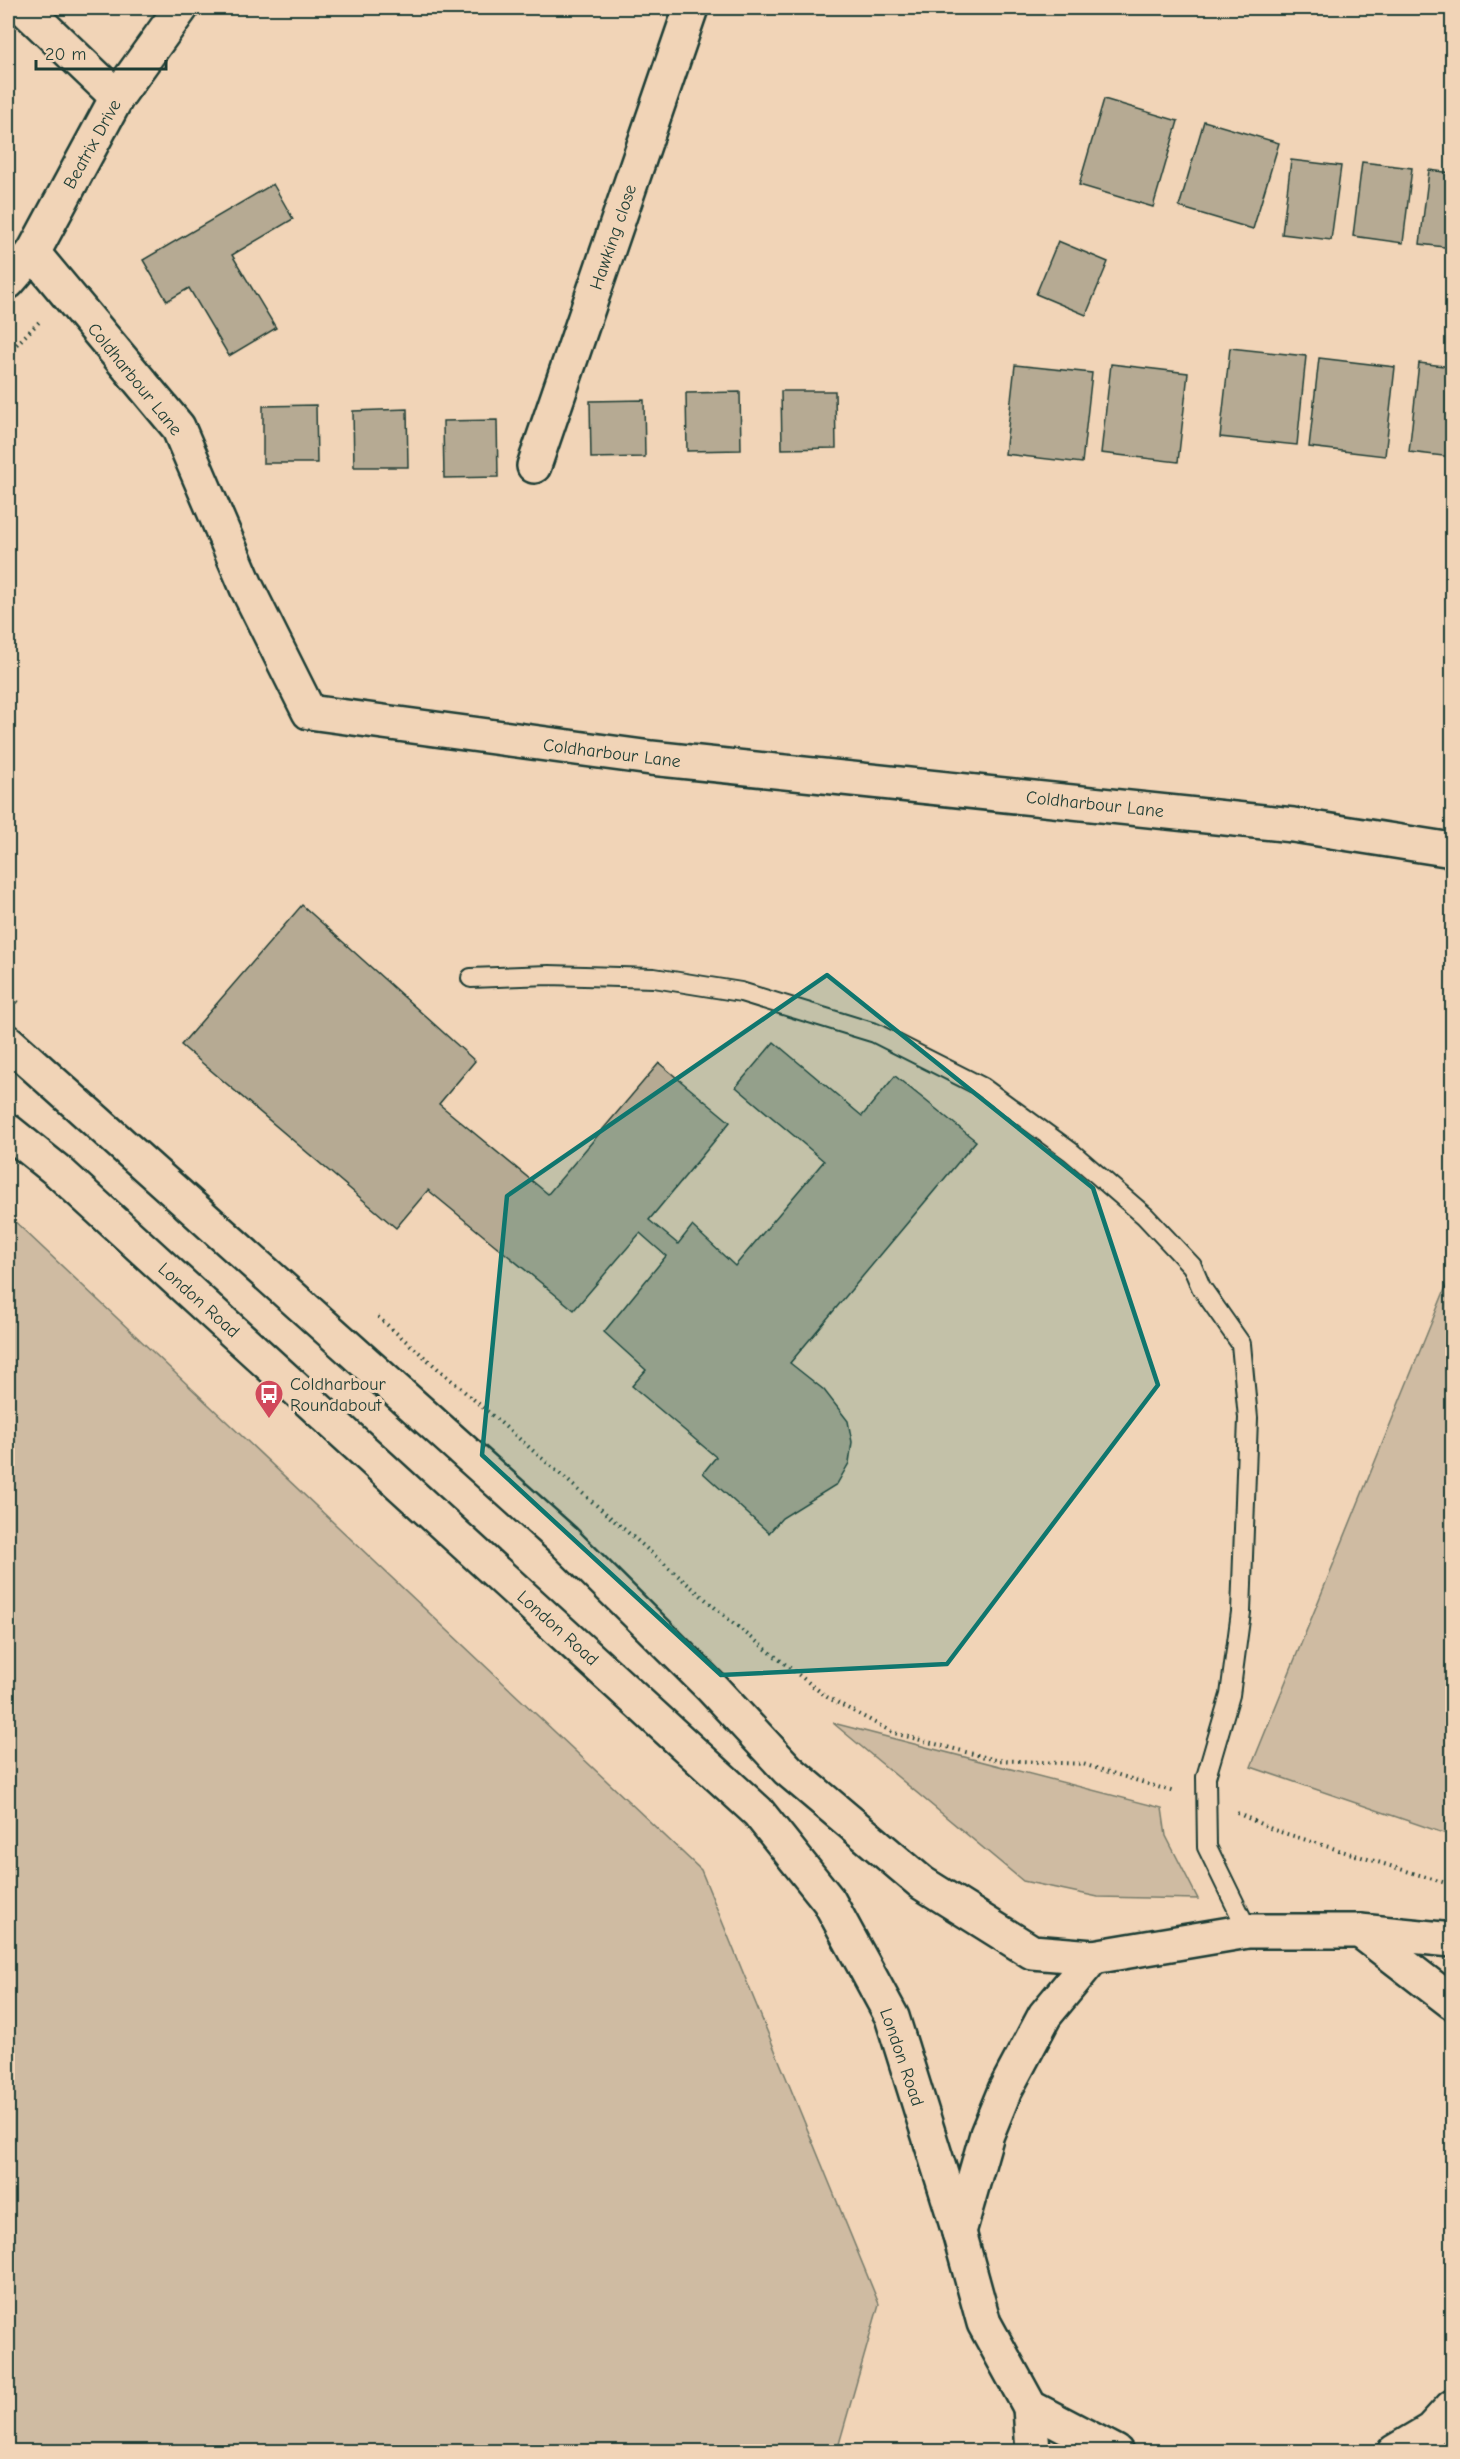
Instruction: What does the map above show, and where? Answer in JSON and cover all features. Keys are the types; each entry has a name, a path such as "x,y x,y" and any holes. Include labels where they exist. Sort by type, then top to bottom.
{"main road":[{"path":"24,8 117,97"},
{"name":"Beatrix Drive","path":"8,282 33,253 117,97 181,8"},
{"name":"Hawking close","path":"534,466 691,8"},
{"name":"Coldharbour Lane","path":"33,253 178,427 247,588 309,712 651,758 1293,825 1452,850"},
{"path":"8,1042 564,1541 712,1688 788,1770 922,1883 1032,1952 1093,1957 1248,1931 1360,1931 1452,1940"},
{"name":"London Road","path":"8,1131 59,1172 758,1812 829,1901 891,2017 959,2232"},
{"path":"1360,1931 1452,2002"},
{"path":"1033,2451 1030,2407 984,2323 959,2232 987,2134 1005,2090 1045,2015 1093,1957"},
{"path":"1030,2407 1116,2451"},
{"path":"1394,2451 1431,2430 1452,2407"}],"lane":[{"path":"471,978 549,975 654,978 741,992 875,1033 982,1087 1053,1139 1145,1216 1192,1266 1201,1287 1241,1344 1248,1418 1241,1612 1230,1695 1206,1777 1207,1847 1248,1931"}],"path":[{"path":"8,354 67,296"},
{"path":"8,994 25,1009"},
{"path":"373,1312 734,1624 827,1697 894,1733 996,1760 1083,1764 1171,1792 1195,1794 1274,1830 1452,1885"}],"highlighted area":[{"path":"827,975 1093,1188 1158,1385 947,1664 721,1675 482,1455 507,1196"}],"shaded area":[{"path":"8,1215 701,1870 879,2304 837,2451 8,2451"},
{"path":"1452,1272 1452,1836 1251,1767"},
{"path":"833,1723 1162,1808 1166,1836 1198,1899 1098,1897 1023,1881"}],"building":[{"path":"1104,99 1178,121 1153,207 1079,185"},
{"path":"1204,121 1279,143 1253,229 1179,207"},
{"path":"1291,160 1341,166 1331,240 1282,234"},
{"path":"1362,162 1412,168 1403,243 1353,236"},
{"path":"1429,170 1452,173 1452,248 1420,244"},
{"path":"273,184 293,219 232,255 276,328 229,356 189,288 167,301 143,260"},
{"path":"1058,241 1108,262 1086,315 1036,294"},
{"path":"1230,348 1306,356 1297,445 1220,437"},
{"path":"1319,358 1395,367 1385,456 1309,447"},
{"path":"1419,363 1452,367 1452,457 1409,452"},
{"path":"1111,364 1188,373 1178,462 1101,453"},
{"path":"1015,365 1092,373 1082,463 1005,454"},
{"path":"781,391 835,391 836,448 782,449"},
{"path":"740,392 741,450 687,451 686,393"},
{"path":"644,400 645,457 591,458 590,401"},
{"path":"316,405 317,463 263,463 263,406"},
{"path":"407,409 408,467 354,467 353,411"},
{"path":"497,420 498,477 444,478 443,421"},
{"path":"302,905 475,1061 439,1104 548,1194 659,1063 730,1122 649,1220 678,1244 692,1226 735,1266 824,1161 736,1087 774,1042 862,1116 895,1076 976,1141 790,1363 824,1390 848,1421 852,1442 849,1463 837,1484 782,1518 769,1533 703,1473 716,1457 632,1386 646,1370 604,1332 666,1256 640,1233 574,1310 428,1190 396,1228 181,1045"}],"place":[{"name":"Coldharbour Roundabout","path":"269,1420"}]}
